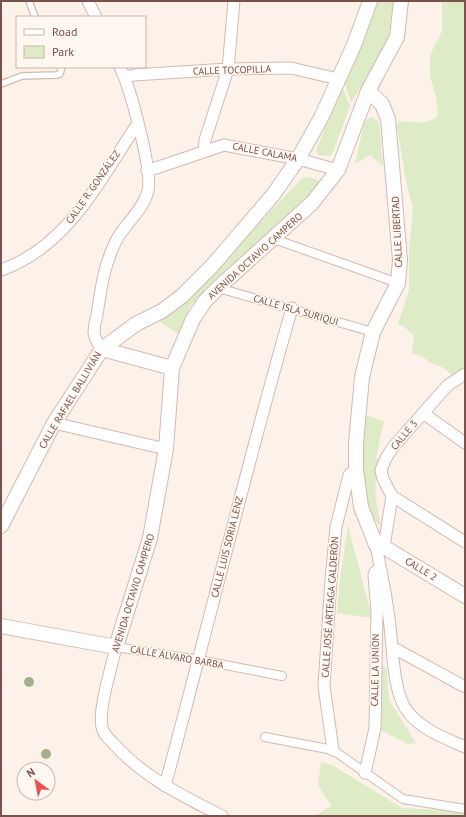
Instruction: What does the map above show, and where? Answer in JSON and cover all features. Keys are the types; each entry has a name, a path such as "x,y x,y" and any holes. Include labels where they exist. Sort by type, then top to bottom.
{"street":[{"path":"88,1 96,16"},
{"path":"204,150 205,140 228,70 234,1"},
{"path":"102,349 136,324 162,312 182,296 212,266 273,195 298,159 321,118 354,45 370,1"},
{"name":"AVENIDA OCTAVIO CAMPERO","path":"222,816 165,786 122,753 105,735 102,727 101,713 116,647 150,538 166,449 172,368 193,319 205,301 312,203 338,170 368,91 397,37 401,1"},
{"name":"CALLE RAFAEL BALLIVIÁN","path":"1,526 54,423 102,349 97,342 94,327 102,277 108,258 118,238 144,201 149,182 138,123 125,77 120,68"},
{"name":"CALLE TOCOPILLA","path":"125,77 134,75 291,68 338,79"},
{"name":"CALLE LIBERTAD","path":"356,469 356,443 362,377 373,332 398,283 400,260 388,119 382,104 368,91"},
{"name":"CALLE R. GONZÁLEZ","path":"1,270 12,266 37,252 71,221 138,123"},
{"name":"CALLE CALAMA","path":"147,171 204,150 230,145 298,159 338,170"},
{"path":"274,239 398,283"},
{"name":"CALLE ISLA SURIQUI","path":"218,288 373,332"},
{"name":"CALLE LUIS SORIA LENZ","path":"165,786 199,660 239,497 292,308"},
{"path":"102,349 172,368"},
{"name":"CALLE 3","path":"392,496 383,478 381,470 386,458 394,446 448,385 464,374"},
{"path":"423,413 465,443"},
{"path":"54,423 166,449"},
{"path":"356,469 361,507 380,546"},
{"name":"CALLE JOSÉ ARTEAGA CALDERÓN","path":"333,750 324,686 331,580 336,527 349,475 356,469"},
{"path":"465,542 392,496 380,546 380,569 389,612 398,693 402,705 416,721 435,734 465,747"},
{"name":"CALLE 2","path":"380,546 465,596"},
{"name":"CALLE LA UNION","path":"365,773 375,728 377,611 374,575 375,572 380,569"},
{"name":"CALLE ÁLVARO BARBA","path":"1,626 116,647 199,660 282,676"},
{"path":"392,647 465,687"},
{"path":"265,736 333,750 403,799 465,808"}],"lane":[{"path":"29,1 35,16"},
{"path":"1,84 22,76 60,74 62,68"}],"green space":[{"path":"378,1 393,1 388,43 351,103 344,82"},
{"path":"442,1 465,1 465,379 456,379 444,368 431,363 420,355 412,354 414,336 407,329 398,324 409,290 409,250 413,209 406,181 397,126 399,121 425,122 438,115 436,97 430,76 430,55 442,31"},
{"path":"342,86 350,106 333,152 330,156 318,155 316,151"},
{"path":"372,117 379,122 383,166 370,155 355,164 364,123"},
{"path":"309,177 323,182 302,203 206,288 189,308 181,336 159,321 208,278 302,178"},
{"path":"365,415 384,421 376,458 383,461 379,469 376,485 376,501 381,526 369,510 359,476 359,463"},
{"path":"348,525 372,618 337,613 340,579"},
{"path":"379,662 387,670 389,700 416,743 408,744 380,730"},
{"path":"321,762 332,765 402,808 448,810 465,813 465,816 315,816 331,806 318,785"}]}
